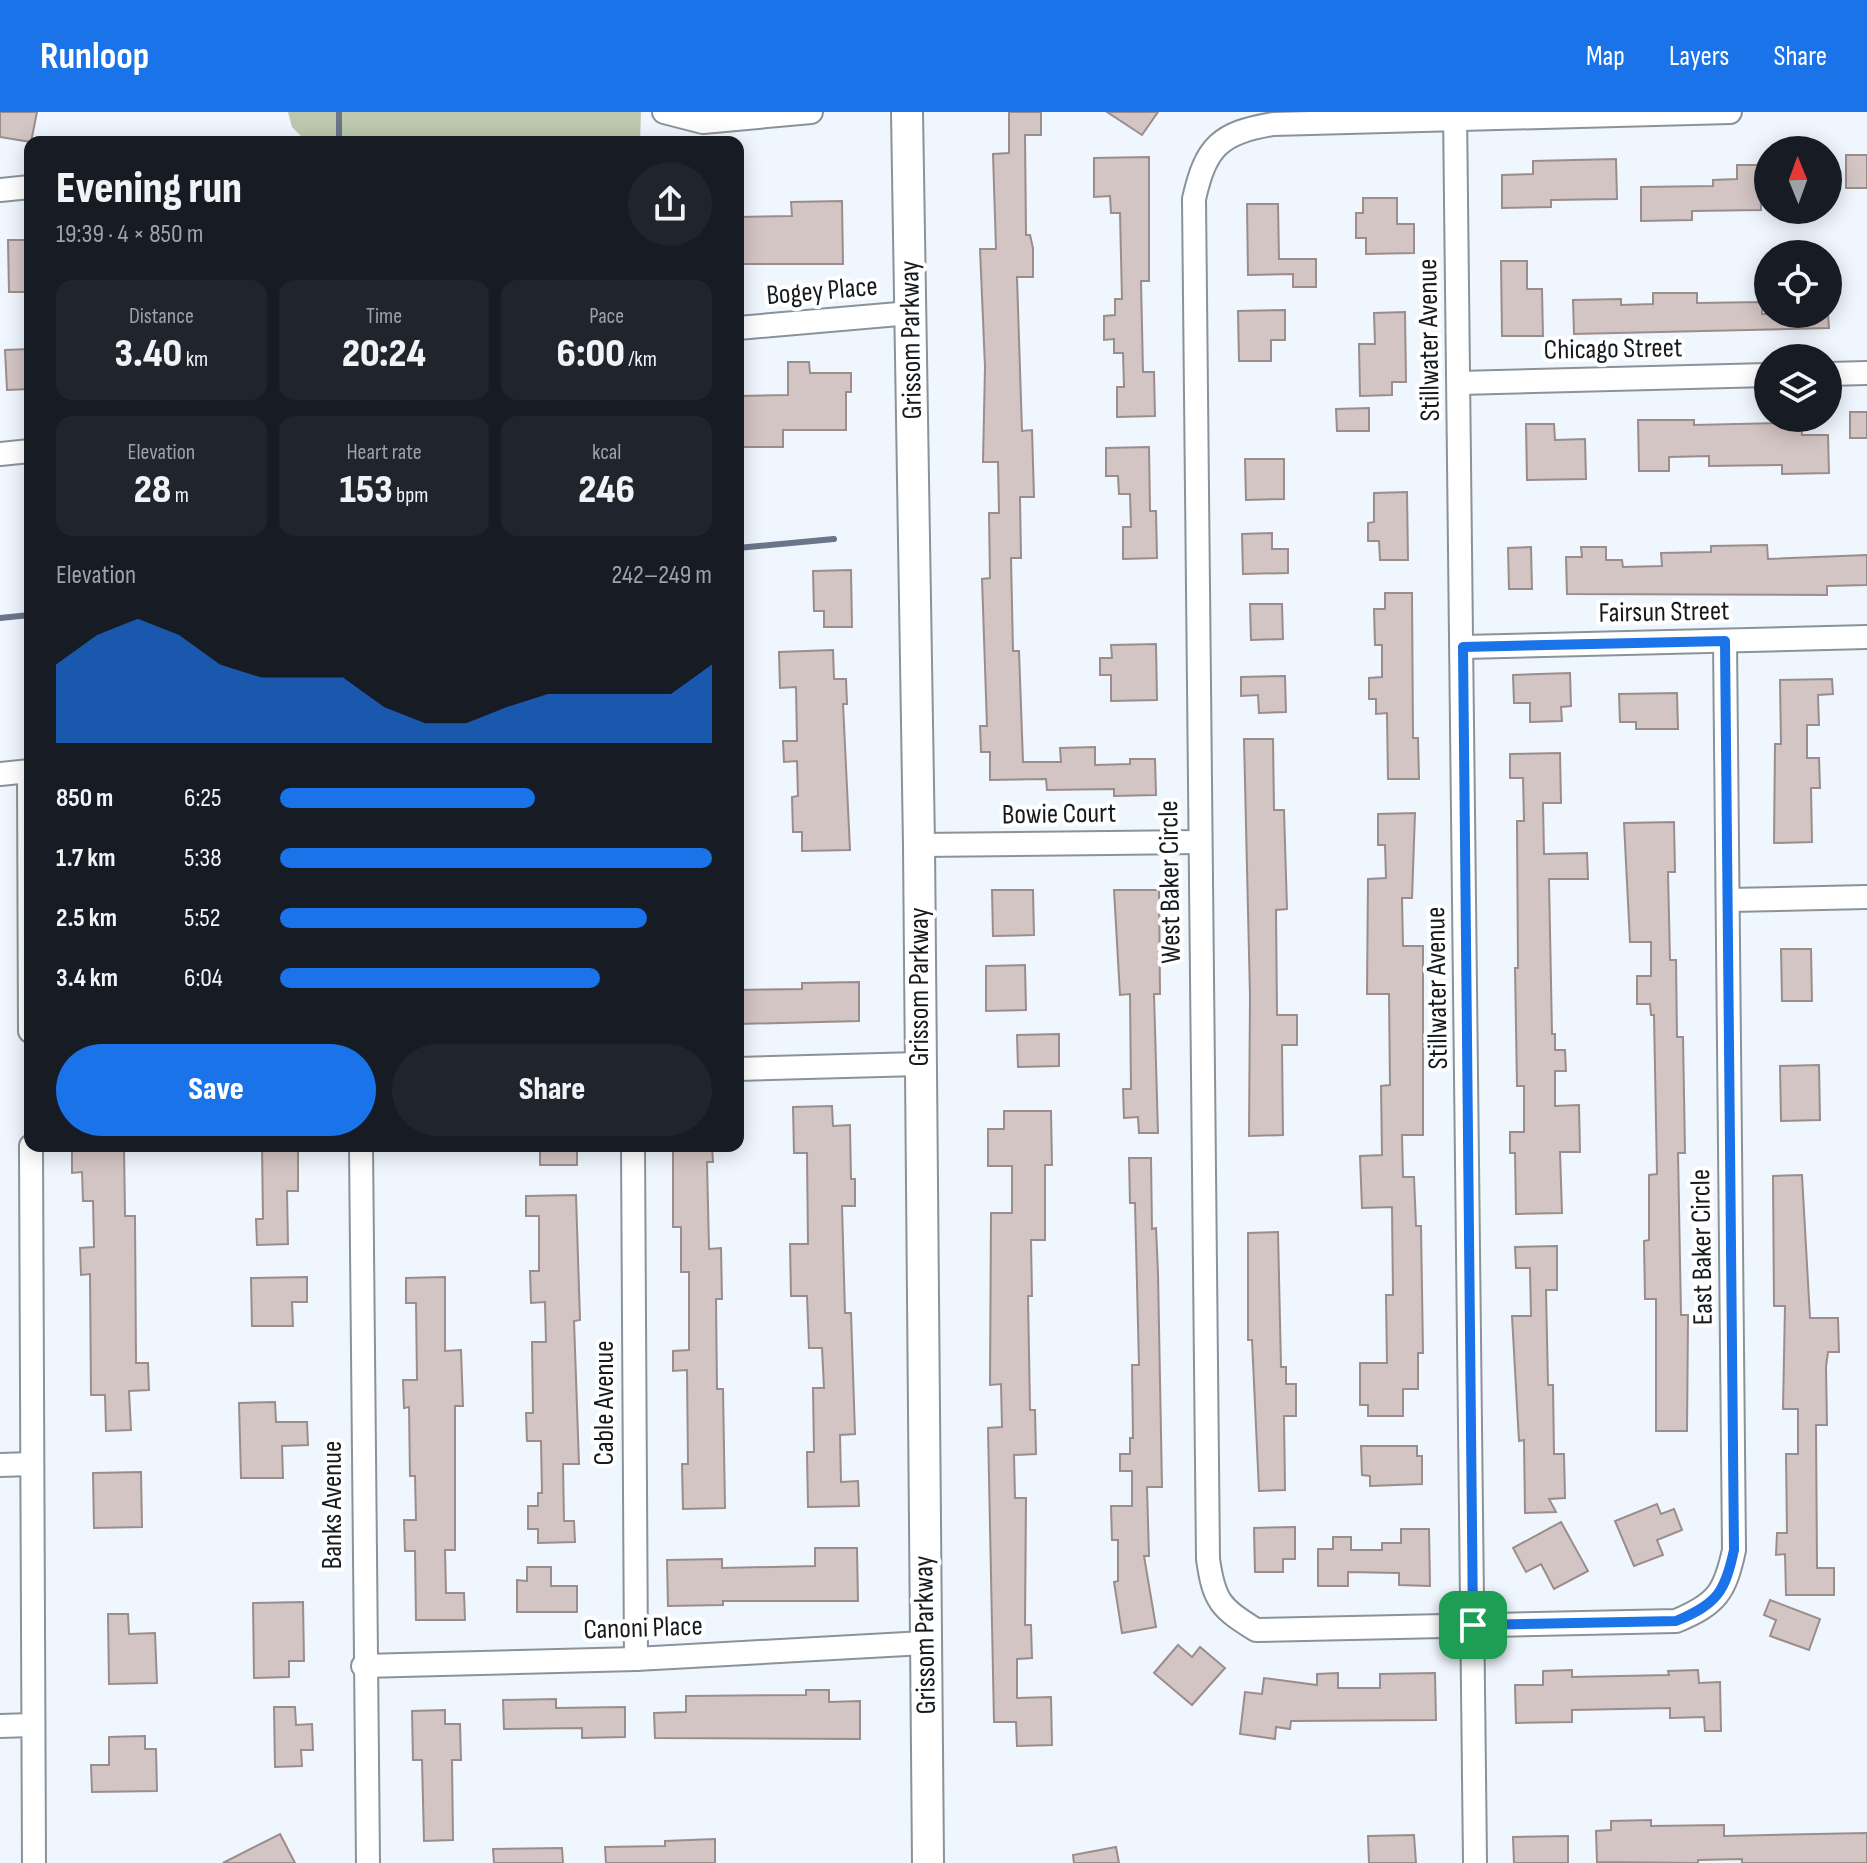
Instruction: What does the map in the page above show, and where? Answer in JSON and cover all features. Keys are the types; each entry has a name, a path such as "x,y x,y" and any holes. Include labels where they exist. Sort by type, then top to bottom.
{"main road":[{"name":"Grissom Parkway","path":"907,112 919,845 918,1064 928,1863"}],"street":[{"path":"664,112 703,122 811,112"},
{"name":"West Baker Circle","path":"1473,1625 1256,1630 1224,1610 1212,1590 1208,1559 1194,199 1200,171 1214,146 1240,130 1273,124 1455,115 1730,112"},
{"name":"Stillwater Avenue","path":"1455,115 1475,1863"},
{"path":"0,190 24,188"},
{"name":"Bogey Place","path":"744,327 910,313"},
{"path":"1842,374 1867,373"},
{"name":"Chicago Street","path":"1460,383 1754,375"},
{"path":"0,454 24,452"},
{"name":"Fairsun Street","path":"1463,647 1867,637"},
{"name":"East Baker Circle","path":"1473,1625 1676,1621 1706,1609 1727,1584 1734,1550 1725,641"},
{"path":"0,774 24,772"},
{"name":"Bowie Court","path":"919,845 1199,842"},
{"path":"1729,900 1867,897"},
{"path":"744,1069 918,1064"},
{"path":"31,1152 34,1863"},
{"name":"Banks Avenue","path":"361,1152 363,1666 368,1863"},
{"name":"Cable Avenue","path":"633,1152 636,1659"},
{"path":"0,1465 32,1464"},
{"name":"Canoni Place","path":"363,1666 636,1659 924,1643"},
{"path":"0,1726 32,1725"}],"green space":[{"path":"288,112 641,112 640,136 301,136 292,127"}],"building":[{"path":"0,112 37,112 32,136 24,136 24,141 0,137"},
{"path":"1009,112 1041,112 1041,135 1025,135 1026,235 1030,235 1033,248 1033,277 1017,277 1022,431 1032,430 1034,497 1020,497 1021,558 1011,558 1013,651 1019,651 1023,762 1061,762 1060,748 1095,747 1095,765 1130,764 1130,759 1155,759 1156,795 1114,796 1114,789 1047,790 1046,779 990,780 990,752 981,752 980,726 987,726 982,579 990,578 989,513 999,513 998,462 983,462 985,367 980,249 996,249 993,154 1009,153"},
{"path":"1107,112 1158,112 1142,135"},
{"path":"1846,155 1867,155 1867,188 1846,188"},
{"path":"1149,157 1149,281 1141,281 1143,372 1154,372 1155,416 1117,417 1117,387 1124,387 1123,353 1114,353 1114,339 1104,340 1104,316 1115,315 1115,299 1122,299 1120,213 1111,213 1110,196 1094,197 1094,158"},
{"path":"1616,159 1617,199 1551,200 1551,207 1502,208 1502,175 1533,174 1533,161"},
{"path":"1737,165 1754,165 1754,210 1692,211 1692,220 1641,221 1641,187 1713,186 1713,180 1737,179"},
{"path":"1363,198 1397,198 1397,224 1414,224 1414,253 1366,254 1366,238 1356,238 1356,213 1363,213"},
{"path":"842,201 843,264 744,264 744,217 792,216 791,202"},
{"path":"1247,204 1278,204 1279,259 1316,259 1316,287 1293,287 1293,274 1248,275"},
{"path":"8,240 24,240 24,292 9,292"},
{"path":"1501,261 1527,261 1527,289 1542,289 1543,336 1502,336"},
{"path":"1653,293 1697,293 1697,303 1754,302 1754,328 1829,328 1574,334 1573,300 1621,299 1621,305 1653,304"},
{"path":"1285,310 1285,340 1271,340 1271,361 1239,361 1238,311"},
{"path":"1405,312 1406,382 1392,382 1392,395 1360,396 1359,344 1375,344 1374,313"},
{"path":"24,349 24,389 7,390 5,350"},
{"path":"788,362 809,362 810,373 851,373 851,392 846,392 846,430 783,430 783,447 744,447 744,396 788,395"},
{"path":"1369,408 1369,431 1337,431 1336,409"},
{"path":"1850,412 1867,412 1867,438 1850,438"},
{"path":"1638,420 1694,420 1694,425 1754,424 1754,432 1828,435 1829,473 1782,474 1782,465 1709,466 1709,456 1669,457 1669,471 1639,471"},
{"path":"1526,424 1554,424 1555,440 1585,439 1586,479 1527,480"},
{"path":"1149,447 1150,511 1156,511 1157,558 1123,559 1123,527 1131,527 1130,494 1119,494 1118,476 1106,476 1106,448"},
{"path":"1245,459 1284,459 1284,499 1246,500"},
{"path":"1407,492 1408,560 1380,560 1379,541 1368,541 1368,523 1374,522 1374,493"},
{"path":"1272,533 1272,549 1288,549 1288,573 1243,574 1242,534"},
{"path":"1767,545 1768,559 1867,555 1867,585 1827,586 1827,595 1567,594 1566,557 1582,557 1581,547 1606,547 1606,560 1622,560 1623,567 1662,566 1661,553 1711,552 1711,546"},
{"path":"1531,547 1532,589 1509,589 1508,548"},
{"path":"851,570 852,627 824,627 824,611 814,611 813,571"},
{"path":"1385,593 1412,593 1413,738 1418,738 1419,779 1388,779 1387,713 1376,714 1376,699 1369,699 1369,678 1382,677 1382,645 1375,645 1374,609 1385,609"},
{"path":"1250,604 1282,604 1283,639 1251,640"},
{"path":"1156,644 1157,700 1111,701 1111,675 1100,675 1100,658 1112,658 1111,645"},
{"path":"833,650 834,679 846,679 847,704 843,704 850,850 802,851 802,832 793,832 792,797 798,796 797,761 784,762 783,741 797,741 796,687 780,688 779,652"},
{"path":"1570,673 1571,706 1561,707 1562,721 1530,722 1530,703 1514,703 1513,675"},
{"path":"1285,676 1286,712 1259,713 1258,695 1241,696 1241,677"},
{"path":"1832,679 1833,694 1818,695 1819,725 1807,725 1807,758 1819,758 1820,788 1811,788 1812,842 1774,843 1775,744 1781,744 1780,680"},
{"path":"1677,693 1678,729 1636,729 1636,722 1620,722 1619,694"},
{"path":"1244,739 1273,739 1274,810 1284,810 1287,909 1276,910 1277,1015 1297,1015 1297,1045 1282,1045 1283,1135 1249,1136 1250,996"},
{"path":"1560,753 1561,803 1543,803 1544,854 1587,853 1588,879 1549,879 1552,1034 1555,1034 1555,1050 1565,1050 1566,1071 1555,1071 1555,1106 1579,1105 1580,1152 1560,1152 1562,1213 1516,1214 1515,1153 1510,1153 1510,1132 1524,1132 1524,1086 1517,1086 1515,968 1518,968 1517,821 1524,821 1523,778 1510,778 1510,754"},
{"path":"1415,813 1412,898 1402,898 1403,946 1423,946 1423,1135 1402,1135 1403,1177 1414,1177 1416,1226 1421,1226 1423,1353 1418,1353 1418,1389 1403,1389 1403,1416 1368,1416 1368,1405 1360,1405 1360,1363 1387,1363 1386,1295 1393,1295 1392,1207 1362,1208 1360,1156 1382,1155 1381,1086 1390,1085 1389,994 1367,994 1368,879 1386,878 1385,845 1378,845 1378,814"},
{"path":"1674,822 1675,872 1668,872 1670,960 1676,960 1677,1037 1683,1037 1685,1153 1678,1153 1681,1315 1688,1315 1687,1431 1656,1431 1656,1299 1645,1299 1644,1241 1649,1240 1649,1175 1657,1174 1654,1015 1651,1015 1650,1004 1637,1004 1637,976 1651,976 1651,942 1630,942 1624,823"},
{"path":"992,890 1033,890 1034,935 993,936"},
{"path":"1114,890 1159,890 1160,994 1154,994 1158,1133 1139,1133 1138,1117 1124,1118 1123,1089 1131,1089 1130,994 1120,995"},
{"path":"1781,949 1811,949 1812,1001 1782,1001"},
{"path":"1025,965 1026,1010 986,1011 986,966"},
{"path":"859,982 859,1021 744,1024 744,990 802,989 802,983"},
{"path":"1059,1034 1059,1066 1018,1067 1017,1035"},
{"path":"1819,1065 1820,1120 1781,1121 1780,1066"},
{"path":"832,1106 833,1126 850,1125 851,1179 855,1179 855,1206 842,1206 845,1313 851,1313 855,1434 840,1435 841,1482 858,1481 859,1506 808,1507 807,1452 814,1452 813,1388 824,1388 822,1348 809,1348 807,1296 791,1296 790,1244 808,1244 807,1153 794,1153 793,1107"},
{"path":"1004,1111 1051,1111 1052,1165 1045,1165 1045,1240 1031,1240 1032,1296 1028,1296 1030,1410 1035,1410 1036,1454 1014,1455 1015,1498 1026,1498 1025,1625 1031,1625 1032,1658 1017,1659 1017,1698 1051,1697 1052,1745 1017,1746 1016,1722 994,1722 988,1428 1002,1427 1001,1384 990,1385 991,1213 1012,1213 1012,1166 988,1166 988,1129 1004,1129"},
{"path":"72,1152 124,1152 125,1216 135,1216 136,1363 148,1363 149,1390 129,1391 131,1430 106,1431 105,1395 91,1395 90,1274 81,1275 80,1248 94,1247 93,1201 83,1201 82,1172 72,1173"},
{"path":"262,1152 298,1152 298,1191 287,1191 288,1244 257,1245 256,1219 263,1219"},
{"path":"540,1152 577,1152 577,1165 540,1165"},
{"path":"673,1152 712,1152 713,1162 707,1162 709,1249 721,1248 722,1299 716,1299 717,1389 723,1389 725,1508 683,1509 682,1464 688,1464 687,1370 673,1371 673,1351 689,1350 689,1272 681,1272 681,1227 673,1227"},
{"path":"1129,1158 1151,1158 1152,1229 1156,1228 1158,1273 1162,1487 1147,1487 1149,1556 1144,1556 1156,1627 1122,1633 1114,1582 1118,1581 1118,1540 1112,1540 1111,1506 1132,1506 1132,1471 1120,1471 1120,1454 1130,1454 1130,1438 1133,1438 1132,1365 1139,1365 1135,1203 1130,1203"},
{"path":"1802,1175 1810,1318 1838,1318 1839,1352 1828,1352 1826,1367 1827,1425 1816,1425 1817,1568 1834,1568 1834,1595 1786,1595 1785,1554 1776,1555 1777,1533 1787,1533 1786,1454 1798,1454 1798,1409 1783,1409 1785,1306 1774,1306 1773,1176"},
{"path":"576,1195 580,1320 574,1321 579,1464 563,1464 564,1521 574,1521 575,1542 538,1543 538,1529 528,1529 528,1506 538,1506 538,1493 542,1493 541,1441 527,1441 526,1413 533,1413 532,1342 546,1342 545,1302 531,1303 530,1271 539,1271 539,1216 526,1216 526,1196"},
{"path":"1278,1232 1281,1367 1286,1367 1286,1384 1296,1384 1296,1416 1284,1416 1285,1490 1259,1491 1252,1340 1248,1340 1248,1233"},
{"path":"1557,1246 1557,1290 1546,1290 1548,1385 1553,1385 1554,1454 1564,1454 1565,1498 1549,1499 1556,1512 1525,1513 1524,1440 1519,1441 1512,1316 1531,1316 1530,1268 1516,1268 1515,1247"},
{"path":"307,1277 307,1302 292,1302 293,1326 252,1326 251,1278"},
{"path":"445,1277 445,1351 461,1350 463,1406 455,1406 455,1550 445,1550 446,1593 464,1593 465,1620 416,1620 415,1551 405,1551 404,1520 416,1520 415,1476 410,1476 409,1407 404,1408 403,1380 417,1380 416,1303 406,1303 406,1278"},
{"path":"275,1402 276,1422 307,1422 308,1445 282,1446 283,1478 241,1478 239,1403"},
{"path":"1361,1446 1417,1446 1417,1456 1422,1456 1422,1484 1370,1486 1370,1476 1362,1475"},
{"path":"141,1472 142,1527 94,1528 93,1473"},
{"path":"1657,1504 1661,1514 1674,1509 1682,1530 1657,1540 1663,1555 1634,1566 1615,1521"},
{"path":"1561,1522 1588,1571 1554,1589 1541,1564 1526,1572 1513,1548"},
{"path":"1295,1527 1295,1559 1283,1559 1283,1572 1255,1572 1254,1528"},
{"path":"1401,1529 1429,1529 1430,1586 1399,1585 1399,1573 1348,1572 1348,1586 1318,1586 1318,1549 1333,1549 1333,1537 1351,1537 1351,1550 1382,1550 1382,1543 1401,1543"},
{"path":"815,1548 857,1548 858,1601 723,1601 723,1605 668,1606 667,1560 722,1559 722,1568 815,1566"},
{"path":"527,1567 551,1567 551,1586 577,1586 577,1612 517,1612 517,1580 527,1581"},
{"path":"1770,1600 1820,1619 1809,1650 1770,1636 1776,1620 1764,1615"},
{"path":"303,1602 304,1661 289,1661 289,1677 254,1678 253,1603"},
{"path":"108,1614 128,1614 129,1634 155,1633 157,1683 109,1684"},
{"path":"1178,1645 1192,1657 1200,1647 1225,1668 1192,1705 1154,1673"},
{"path":"1572,1670 1572,1677 1669,1675 1668,1671 1698,1670 1699,1683 1720,1682 1721,1731 1705,1731 1704,1717 1670,1718 1670,1708 1572,1710 1572,1722 1516,1723 1515,1685 1543,1685 1543,1671"},
{"path":"1338,1673 1338,1688 1380,1688 1380,1674 1435,1673 1436,1720 1291,1721 1290,1729 1276,1727 1275,1739 1240,1734 1245,1692 1262,1694 1264,1678 1317,1685 1317,1674"},
{"path":"806,1690 829,1690 829,1702 860,1701 860,1739 655,1738 654,1713 686,1712 686,1696 806,1695"},
{"path":"556,1699 556,1708 625,1707 625,1737 582,1738 582,1728 504,1729 503,1700"},
{"path":"274,1707 295,1707 296,1725 312,1724 313,1750 301,1750 302,1766 275,1767"},
{"path":"445,1710 445,1724 460,1724 461,1760 452,1760 453,1840 424,1841 422,1760 413,1760 412,1711"},
{"path":"145,1736 145,1749 156,1749 157,1791 92,1792 91,1765 109,1765 109,1737"},
{"path":"1651,1820 1651,1826 1724,1825 1724,1836 1867,1833 1867,1863 1742,1863 1742,1859 1698,1860 1698,1863 1597,1862 1596,1831 1611,1830 1611,1821"},
{"path":"280,1834 295,1863 223,1863"},
{"path":"1414,1835 1416,1863 1369,1863 1368,1836"},
{"path":"1568,1836 1568,1863 1514,1863 1513,1837"},
{"path":"715,1839 715,1863 606,1863 605,1847 665,1846 665,1841"},
{"path":"1116,1847 1119,1863 1074,1863 1073,1855"},
{"path":"562,1848 563,1863 494,1863 493,1849"}],"waterway":[{"path":"339,112 339,136"},
{"path":"744,547 834,539"},
{"path":"0,618 24,616"}],"route":[{"path":"1725,641 1734,1550 1727,1584 1706,1609 1676,1621 1473,1625 1463,647 1725,641"}]}
